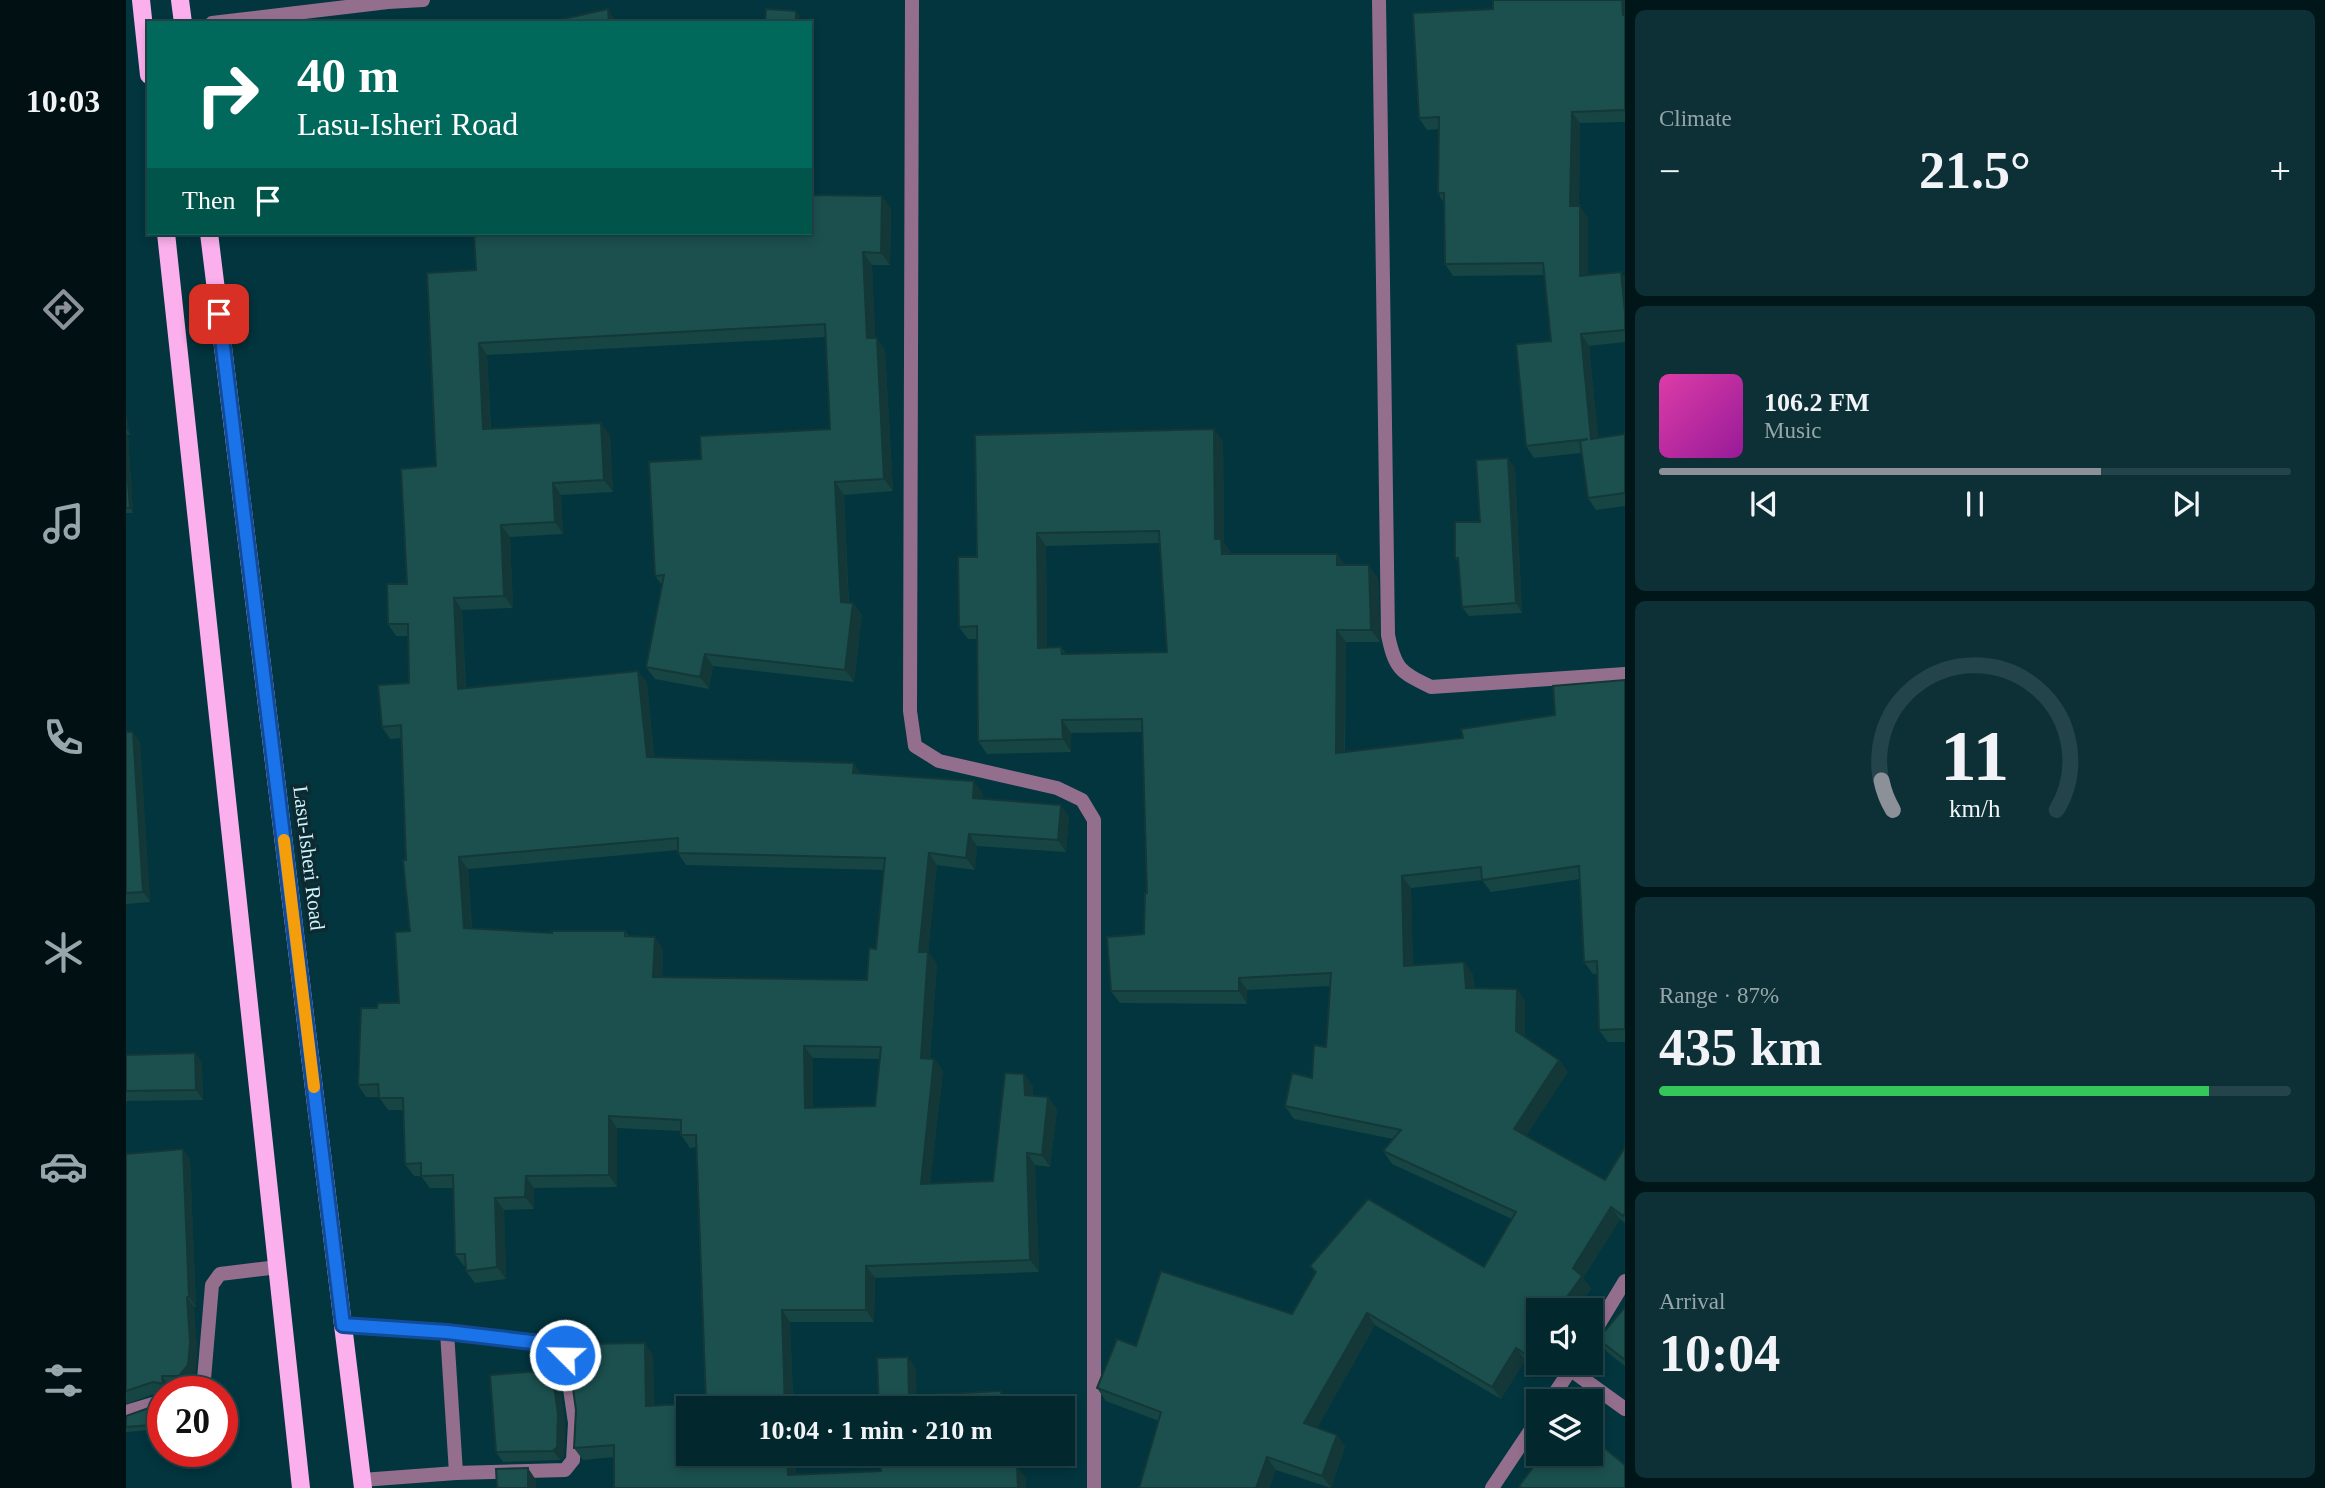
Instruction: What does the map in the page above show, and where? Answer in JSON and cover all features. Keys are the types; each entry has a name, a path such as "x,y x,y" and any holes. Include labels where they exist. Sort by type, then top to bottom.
{"main road":[{"path":"141,0 147,56"},
{"path":"180,0 183,21"},
{"path":"166,235 301,1488"},
{"name":"Lasu-Isheri Road","path":"209,235 363,1484"}],"street":[{"path":"229,21 423,0"},
{"path":"912,0 910,711 915,746 939,761 1057,788 1082,800 1094,820 1094,1488"},
{"path":"1379,0 1388,635 1394,660 1408,676 1431,687 1625,674"},
{"path":"204,1376 212,1284 220,1274 278,1267"},
{"path":"1603,1317 1625,1281"},
{"path":"343,1325 447,1332 549,1344 565,1355 575,1423 573,1460 565,1470 456,1473 363,1484"},
{"path":"447,1332 456,1473"},
{"path":"1583,1375 1625,1409"},
{"path":"126,1412 147,1406"},
{"path":"1492,1488 1526,1437"}],"building":[{"path":"1493,0 1622,0 1625,15 1625,110 1572,112 1570,206 1580,206 1580,276 1621,272 1625,330 1581,334 1591,439 1625,434 1625,493 1588,498 1580,441 1588,439 1526,446 1516,344 1551,341 1543,263 1445,264 1444,193 1438,193 1439,117 1419,118 1413,13 1493,9"},
{"path":"608,9 609,21 554,21"},
{"path":"766,9 796,11 796,21 765,21"},
{"path":"812,195 882,196 881,253 863,252 867,338 877,338 884,479 835,482 841,602 853,603 845,670 705,654 700,677 646,667 664,575 655,576 649,462 701,459 700,436 830,429 825,324 479,343 483,429 601,423 604,480 553,483 555,522 501,525 504,596 454,598 458,689 638,671 647,757 854,763 853,773 974,781 973,798 1061,805 1058,840 969,834 966,858 929,853 919,952 928,952 921,1058 934,1059 921,1184 993,1181 1005,1073 1024,1074 1025,1095 1048,1097 1042,1155 1027,1153 1030,1260 866,1266 866,1310 782,1310 785,1396 706,1396 696,1135 681,1135 681,1120 609,1116 609,1175 526,1176 525,1197 495,1198 497,1267 466,1271 465,1254 455,1254 453,1175 421,1176 421,1163 405,1164 403,1098 379,1098 378,1084 358,1085 361,1008 377,1008 378,1003 399,1003 395,932 410,931 403,860 406,860 401,725 382,727 378,685 409,683 408,624 388,624 387,584 407,584 401,469 436,466 427,273 476,270 474,235 812,235","holes":["678,838 678,853 885,858 876,949 869,948 867,980 653,977 655,937 625,936 625,931 552,933 464,928 459,857","804,1046 881,1047 875,1106 805,1108"]},
{"path":"1214,429 1215,539 1221,539 1222,554 1337,554 1337,565 1369,565 1371,630 1337,630 1336,753 1463,738 1461,729 1555,715 1553,686 1625,680 1625,1029 1599,1030 1597,961 1584,962 1579,866 1482,880 1481,867 1402,876 1404,966 1464,962 1466,988 1517,989 1516,1031 1559,1060 1514,1129 1605,1180 1625,1147 1625,1213 1623,1216 1611,1207 1573,1268 1582,1276 1566,1298 1526,1298 1526,1353 1516,1348 1492,1387 1367,1313 1304,1423 1337,1435 1322,1476 1267,1457 1256,1488 1139,1488 1161,1412 1097,1388 1117,1339 1136,1346 1161,1271 1292,1314 1316,1272 1310,1266 1368,1199 1484,1267 1516,1212 1383,1151 1401,1130 1285,1106 1292,1073 1312,1078 1314,1045 1326,1047 1331,973 1239,978 1239,991 1111,991 1107,937 1144,934 1147,893 1142,719 1062,720 1063,739 978,741 977,626 959,627 958,557 977,557 975,435","holes":["1159,531 1167,652 1062,654 1061,647 1038,648 1037,533"]},
{"path":"126,456 130,508 126,508"},
{"path":"1508,458 1516,603 1462,607 1458,558 1455,558 1455,522 1480,522 1476,460"},
{"path":"126,732 133,732 143,892 126,893"},
{"path":"195,1053 196,1090 126,1091 126,1055"},
{"path":"183,1149 190,1342 188,1365 179,1376 147,1376 147,1384 126,1391 126,1154"},
{"path":"1625,1307 1625,1360 1603,1343 1603,1333"},
{"path":"645,1343 646,1406 676,1404 676,1466 788,1466 788,1475 881,1471 881,1466 1017,1466 1018,1488 614,1488 614,1445 574,1448 576,1410 570,1367 575,1366 575,1344"},
{"path":"908,1357 909,1396 878,1396 877,1358"},
{"path":"552,1370 558,1414 557,1447 553,1451 496,1452 490,1375"},
{"path":"1001,1391 1001,1396 909,1396"},
{"path":"147,1409 147,1425 126,1427 126,1416"},
{"path":"1603,1447 1625,1465 1625,1488 1519,1486 1534,1466 1603,1466"},
{"path":"528,1468 528,1488 497,1488 496,1469"}],"slow traffic":[{"path":"284,840 314,1087"}],"route":[{"path":"219,314 343,1325 447,1332 549,1344 565,1355"}]}
